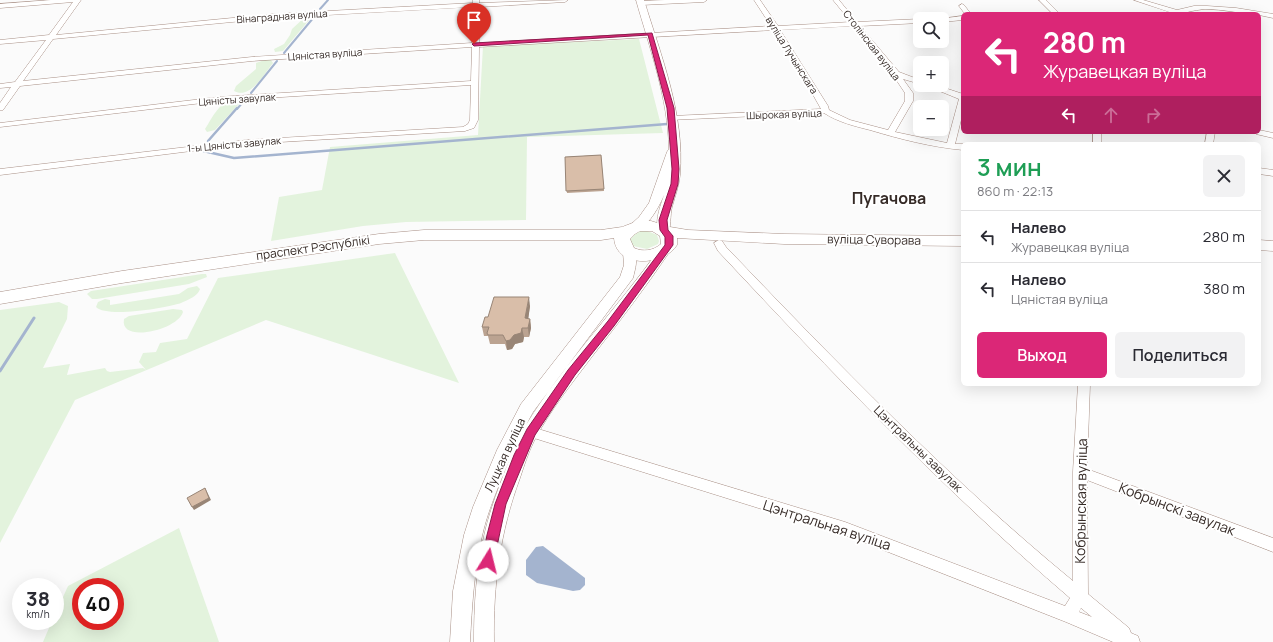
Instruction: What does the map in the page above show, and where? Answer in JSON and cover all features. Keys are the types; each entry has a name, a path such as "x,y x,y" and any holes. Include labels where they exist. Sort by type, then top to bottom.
{"main road":[{"name":"праспект Рэспублікі","path":"0,298 122,277 379,239 424,235 573,236 607,234 650,225 665,231"},
{"path":"627,250 622,244 622,239 624,234 631,228"},
{"path":"665,231 670,241 665,250"},
{"name":"вуліца Суворава","path":"665,231 682,235 784,239 961,241"},
{"name":"вуліца Суворава","path":"665,250 683,244 784,239"},
{"name":"праспект Рэспублікі","path":"0,304 345,249 376,246 419,243 608,245 627,250 635,255 651,256 665,250"},
{"path":"1261,245 1273,246"}],"street":[{"path":"0,6 74,0"},
{"path":"0,108 78,0"},
{"name":"Вінаградная вуліца","path":"0,42 274,16 476,2 565,0"},
{"path":"665,231 664,214 674,184 676,169 672,118 668,97 640,2 704,0"},
{"name":"вуліца Лучынскага","path":"758,0 807,78 825,111"},
{"name":"Столінская вуліца","path":"836,0 896,74 908,92 910,98 890,134"},
{"path":"1042,0 1055,12"},
{"path":"1137,0 1172,12"},
{"path":"474,83 476,2"},
{"path":"962,6 966,12"},
{"path":"1177,12 1187,7 1204,6 1245,12"},
{"path":"1261,14 1273,16"},
{"path":"949,19 961,18"},
{"name":"Цяністая вуліца","path":"0,86 240,60 474,44 776,27 913,21"},
{"path":"896,74 913,80"},
{"name":"Цяністы завулак","path":"0,126 219,99 474,83"},
{"name":"1-ы Цяністы завулак","path":"0,172 237,143 453,130 469,127 473,124 474,120 474,83"},
{"path":"949,92 961,96"},
{"path":"950,146 961,105"},
{"name":"Шырокая вуліца","path":"672,118 825,111 840,119 924,143 961,147"},
{"path":"1261,133 1273,136"},
{"path":"631,228 648,215 654,205 674,148"},
{"path":"1261,172 1273,173"},
{"name":"Цэнтральны завулак","path":"719,243 722,249 797,329 901,434 1006,533 1131,642"},
{"name":"Луцкая вуліца","path":"484,642 484,600 493,535 501,504 520,455 527,408 626,278 630,265 627,250"},
{"name":"Луцкая вуліца","path":"460,642 463,591 473,536 482,507 523,430 611,324 665,250"},
{"name":"Кобрынская вуліца","path":"1080,596 1080,472 1084,386"},
{"name":"Цэнтральная вуліца","path":"523,430 844,529 1068,614 1131,642"},
{"name":"Кобрынскі завулак","path":"1080,472 1273,545"},
{"path":"1068,614 1080,596"}],"green space":[{"path":"308,17 310,19 283,51 275,52 274,49 284,44 292,29 304,18"},
{"path":"639,39 663,133 527,137 526,220 406,222 363,226 271,241 279,197 322,190 330,147 478,135 483,46"},
{"path":"267,59 271,60 273,63 251,89 240,93 234,91 236,86 256,69 256,63"},
{"path":"233,100 238,100 239,104 215,130 207,132 205,129 216,111 223,104"},
{"path":"645,230 657,235 659,241 658,244 647,249 633,246 630,237 640,231"},
{"path":"395,253 459,383 266,320 75,400 0,543 0,310 59,302 68,306 67,319 43,368 70,364 67,375 105,368 110,372 143,368 146,370 139,362 143,353 156,352 160,343 187,339 218,278"},
{"path":"206,274 207,277 189,284 97,299 92,299 87,294 91,291"},
{"path":"197,286 200,289 197,294 192,298 174,305 124,312 112,312 96,307 98,302 105,299 110,300 110,305 179,294 188,288"},
{"path":"173,309 182,310 183,312 179,318 161,329 139,333 130,331 125,327 124,319 129,316"},
{"path":"179,528 219,642 43,642 48,630 64,630 64,595 68,586 72,584 72,630 124,630 124,578 83,578"}],"water":[{"path":"543,546 585,578 585,585 580,590 573,591 537,583 526,575 526,560 536,547"}],"building":[{"path":"601,155 604,189 566,191 565,157"},
{"path":"494,297 529,297 525,318 530,319 528,328 522,328 521,333 514,335 510,340 506,341 503,335 488,335 487,333 489,327 482,327 485,317 488,317"},
{"path":"205,488 209,498 192,507 187,498"}],"waterway":[{"path":"320,9 328,0"},
{"path":"284,53 314,17"},
{"path":"251,93 277,61"},
{"path":"237,109 243,102"},
{"path":"208,141 237,108"},
{"path":"199,150 234,158 667,124"},
{"path":"0,371 34,318"}],"district":[{"name":"Пугачова","path":"889,198"}],"route":[{"path":"474,44 650,34 667,92 672,118 676,169 672,192 663,220 664,230 669,236 669,245 611,324 572,372 530,432 501,504 488,561"}]}
